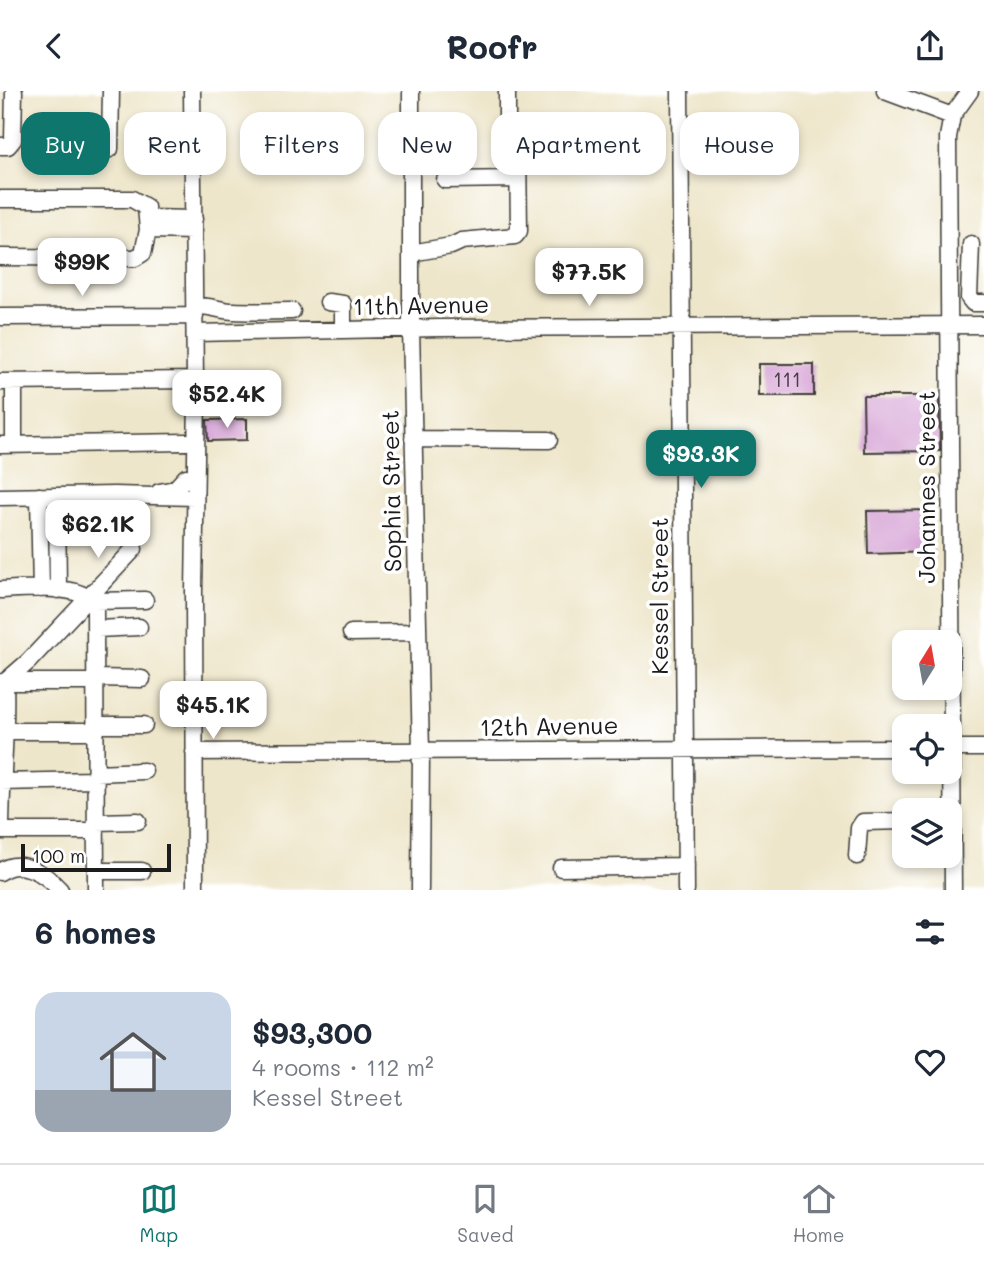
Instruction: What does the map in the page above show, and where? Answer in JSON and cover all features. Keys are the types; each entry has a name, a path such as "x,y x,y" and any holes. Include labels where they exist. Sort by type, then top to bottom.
{"street":[{"path":"0,146 8,146 13,140 14,91"},
{"path":"110,149 111,91"},
{"path":"190,497 186,477 187,442 195,380 191,91"},
{"name":"Sophia Street","path":"411,91 411,329 421,752 420,890"},
{"path":"411,253 451,246 462,241 515,236 519,231 518,179 507,91"},
{"name":"Kessel Street","path":"680,91 686,890"},
{"path":"885,91 952,116"},
{"name":"Johannes Street","path":"951,714 948,137 952,116 970,91"},
{"path":"446,180 518,179"},
{"path":"0,199 128,198 146,208 148,224 148,242 144,253 135,258 0,257"},
{"path":"148,224 194,225"},
{"path":"948,244 977,244 969,298 973,303 984,303"},
{"path":"328,302 343,303 343,330"},
{"path":"0,317 195,311 212,306 233,311 292,311"},
{"name":"11th Avenue","path":"195,333 984,325"},
{"path":"187,442 7,444 7,382 195,380"},
{"path":"195,380 197,395 190,497 194,591 195,890"},
{"path":"413,439 549,440"},
{"path":"114,495 175,489 186,477"},
{"path":"0,496 190,497"},
{"path":"39,496 41,589"},
{"path":"57,496 58,590"},
{"path":"3,682 20,670 91,599 134,549"},
{"path":"0,590 75,591 91,599 145,600"},
{"path":"91,599 97,614 96,890"},
{"path":"97,629 139,627"},
{"path":"351,633 418,632"},
{"path":"3,682 142,679"},
{"path":"3,682 7,731 0,782 0,831 96,827 138,821"},
{"path":"7,731 145,725"},
{"name":"12th Avenue","path":"194,752 892,748"},
{"path":"962,748 984,748"},
{"path":"0,782 144,771"},
{"path":"858,856 859,828 863,823 892,822"},
{"path":"561,868 686,866"},
{"path":"0,872 10,867 38,870 60,890"},
{"name":"Johannes Street","path":"952,868 953,890"},
{"path":"96,871 142,871"}],"building":[{"path":"759,364 814,364 814,396 759,396"},
{"path":"863,396 939,396 940,451 864,452"},
{"path":"247,419 247,440 208,441 207,420"},
{"path":"932,510 933,552 868,554 867,511"}]}
